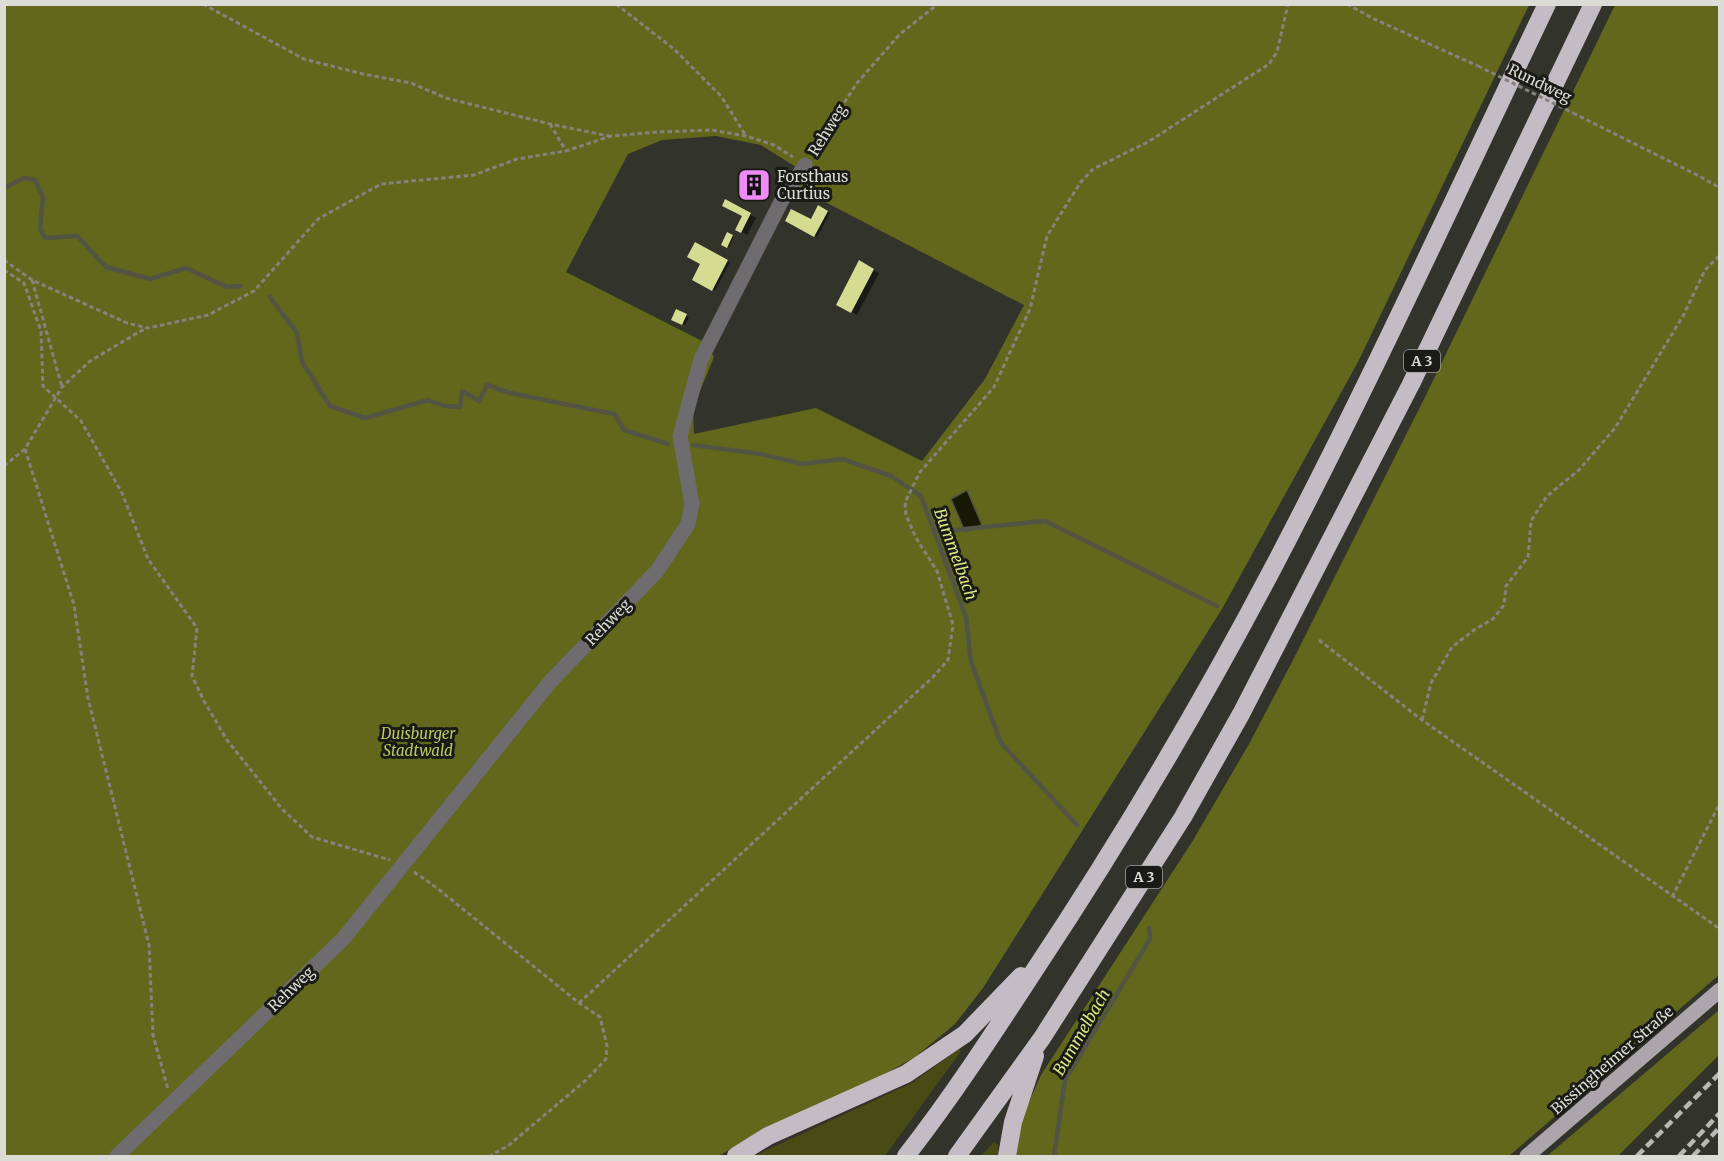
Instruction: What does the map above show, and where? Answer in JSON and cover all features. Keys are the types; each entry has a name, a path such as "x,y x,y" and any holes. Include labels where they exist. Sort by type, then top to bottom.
{"highway":[{"name":"A 3","path":"906,1156 982,1050 1148,795 1274,566 1375,366 1547,4"},
{"name":"A 3","path":"957,1156 1042,1038 1183,817 1241,714 1411,384 1593,4"},
{"path":"736,1156 768,1136 906,1074 940,1053 965,1034 1052,945"},
{"path":"1006,1156 1012,1122 1042,1038"}],"main road":[{"name":"Bissingheimer Straße","path":"1527,1156 1719,990"}],"lane":[{"name":"Rehweg","path":"117,1156 343,939 550,682 657,571 688,524 692,504 680,436 701,359 781,202 805,165"}],"path":[{"path":"203,4 304,59 411,83 446,98 550,124 611,136"},
{"path":"616,4 674,49 721,96 746,136"},
{"name":"Rehweg","path":"805,165 857,83 900,34 938,4"},
{"path":"579,1003 933,678 948,660 953,625 937,571 916,538 906,515 905,502 920,472 994,387 1030,309 1047,236 1080,183 1093,169 1148,142 1269,64 1277,52 1288,4"},
{"name":"Rundweg","path":"1347,4 1374,19 1478,66 1700,176 1719,188"},
{"path":"550,124 566,151"},
{"path":"4,466 25,449 62,387 90,361 148,327 208,315 254,291 318,219 381,184 474,175 518,159 566,151 611,136 658,132 712,130 746,136 774,145 805,165"},
{"path":"1422,720 1431,683 1452,647 1493,619 1504,605 1506,586 1528,557 1531,521 1546,496 1579,470 1615,428 1683,316 1705,270 1719,255"},
{"path":"4,260 32,280 127,323 148,327"},
{"path":"4,270 24,284 40,331 43,386 81,421 122,493 148,559 197,628 192,676 204,701 228,740 282,808 312,837 404,864 579,1003 600,1017 607,1046 606,1059 586,1080 509,1145 490,1156"},
{"path":"32,280 62,387"},
{"path":"25,449 74,606 88,698 149,945 153,1035 172,1104"},
{"path":"1319,640 1422,720 1719,929"},
{"path":"1672,897 1719,803"}],"shaded area":[{"path":"967,490 982,525 965,532 951,499"},
{"path":"959,1049 961,1051 885,1156 754,1156 912,1083"},
{"path":"994,1142 998,1145 998,1156 981,1156"}],"green space":[{"name":"Duisburger Stadtwald","path":"5,5 1529,5 1359,360 1222,609 983,988 955,1024 915,1057 860,1088 764,1128 719,1156 5,1156","holes":["716,136 761,145 796,167 798,188 1024,305 985,379 922,461 816,408 694,434 693,408 714,357 704,342 566,272 628,154 662,140"]},
{"path":"1615,5 1719,5 1719,975 1509,1156 1014,1156 1019,1124 1041,1075 1192,842 1249,744 1292,662 1427,393"},
{"path":"1719,1010 1719,1055 1618,1156 1547,1156"}],"building":[{"name":"Forsthaus Curtius","path":"749,171 770,183 760,200 739,187"},
{"path":"725,199 751,213 741,233 735,230 742,216 722,206"},
{"path":"818,205 828,211 814,237 785,221 791,209 811,219"},
{"path":"727,232 733,235 727,248 721,245"},
{"path":"695,242 728,260 712,291 692,280 700,264 687,257"},
{"path":"859,260 874,269 851,313 836,305"},
{"path":"676,309 687,314 682,325 671,320"}],"waterway":[{"name":"Bummelbach","path":"4,188 24,178 35,180 43,197 40,229 45,238 77,236 106,267 150,279 186,268 227,287 241,286"},
{"name":"Bummelbach","path":"270,297 297,333 302,362 330,406 365,418 428,400 445,406 460,407 462,391 479,401 487,385 510,393 614,414 624,430 668,444"},
{"name":"Bummelbach","path":"693,445 761,454 803,464 842,459 891,476 921,496 966,617 971,662 1001,743 1077,825"},
{"path":"934,532 1045,521 1217,606"},
{"name":"Bummelbach","path":"1054,1156 1065,1080 1150,939 1149,928"}],"railway":[{"path":"1637,1156 1720,1073"},
{"path":"1679,1156 1720,1113"},
{"path":"1693,1156 1720,1127"}],"place":[{"name":"Forsthaus Curtius","path":"754,185"}]}
